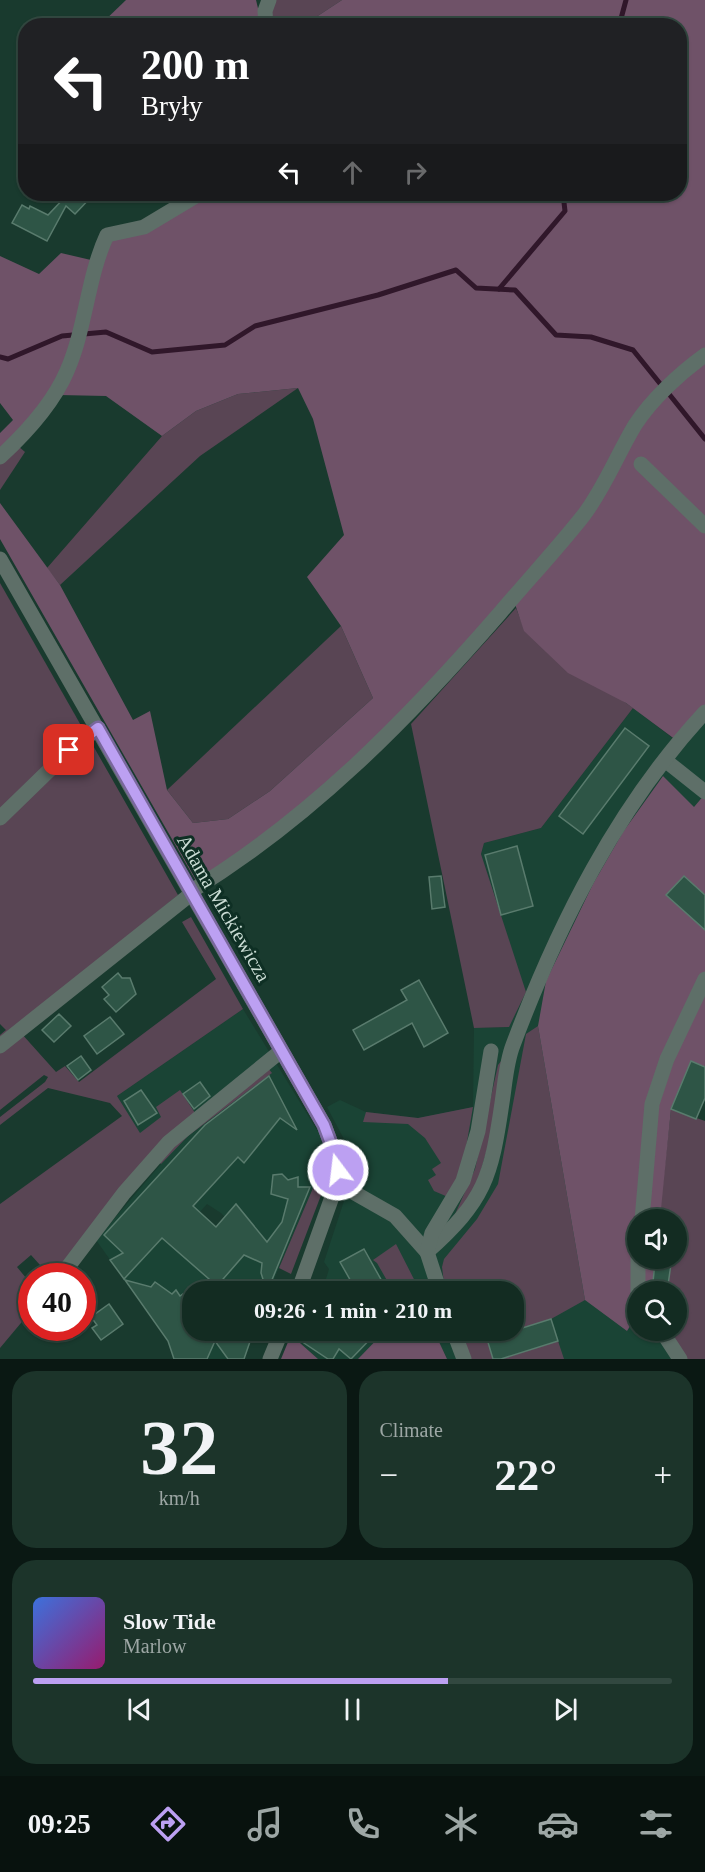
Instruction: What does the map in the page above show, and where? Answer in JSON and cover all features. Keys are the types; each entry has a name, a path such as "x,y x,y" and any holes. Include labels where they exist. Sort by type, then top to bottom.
{"street":[{"path":"265,18 269,0"},
{"path":"0,457 19,439 56,392 68,370 97,260 107,235 144,227 187,201"},
{"path":"0,1046 191,893 250,854 292,822 368,755 461,658 581,518 640,418 686,369 705,355"},
{"path":"641,464 705,526"},
{"name":"Adama Mickiewicza","path":"0,559 324,1125 336,1157 337,1183 302,1281"},
{"path":"427,1252 464,1215 486,1181 494,1158 509,1057 542,975 601,852 666,761 705,712"},
{"path":"0,818 69,750 98,728"},
{"path":"666,761 705,792"},
{"path":"643,1209 652,1104 667,1059 705,979"},
{"path":"71,1263 124,1193 169,1142 282,1051"},
{"path":"427,1252 432,1233 463,1181 478,1131 491,1051"},
{"path":"337,1183 395,1216 427,1252 436,1281"},
{"path":"270,1359 277,1341"},
{"path":"457,1341 464,1359"},
{"path":"668,1341 680,1359"}],"shaded area":[{"path":"126,0 256,0 260,18 107,18"},
{"path":"274,0 342,0 315,18 269,18"},
{"path":"342,0 705,0 705,712 680,743 626,703 568,673 524,631 513,598 382,734 262,839 196,881 0,539 0,503 60,585 133,720 150,711 167,790 193,823 228,819 270,791 373,698 341,626 307,577 344,535 313,419 298,388 238,394 196,411 162,436 106,396 59,395 96,274 116,232 184,201 687,201 687,18 315,18"},
{"path":"61,253 91,260 70,350 56,384 46,399 0,451 0,433 13,420 0,403 0,256 39,274"},
{"path":"298,388 200,456 60,585 47,568 162,436 196,411 238,394"},
{"path":"18,446 25,452 0,490 0,464"},
{"path":"0,583 83,729 0,814"},
{"path":"516,608 525,631 633,708 541,828 484,843 481,854 526,992 509,1027 474,1028 411,724"},
{"path":"341,626 373,698 270,791 228,819 193,823 167,790"},
{"path":"633,708 679,743 705,712 705,794 694,808 663,776 623,832 627,1341 687,1341 687,1281 676,1281 676,1269 687,1269 687,1209 677,1209 691,1061 705,1067 705,1098 696,1119 705,1122 705,1359 447,1359 439,1341 524,1341 524,1281 325,1281 329,1269 324,1262 344,1201 351,1168 345,1141 327,1107 340,1100 366,1112 418,1118 473,1107 474,1028 509,1027 481,854 484,843 541,828"},
{"path":"91,742 178,895 0,1041 0,1035 6,1030 0,1024 0,823 61,763"},
{"path":"663,776 694,807 705,794 705,1067 691,1061 671,1109 661,1209 627,1209 627,1269 654,1269 653,1281 627,1281 627,1331 585,1300 538,1026 546,981 593,884 623,832"},
{"path":"191,917 243,1009 117,1096 140,1133 161,1117 156,1107 180,1090 195,1113 268,1068 272,1073 188,1136 161,1164 154,1157 68,1263 38,1263 31,1255 22,1263 18,1263 18,1327 0,1348 0,1204 122,1116 110,1103 48,1088 0,1125 0,1117 45,1082 48,1077 44,1075 0,1110 0,1051 21,1033 56,1072 65,1066 79,1082 216,979 182,922"},
{"path":"243,1009 323,1140 327,1152 311,1158 313,1188 273,1281 182,1281 182,1341 250,1341 244,1359 174,1359 168,1341 96,1240 161,1164 151,1154 117,1096","holes":["207,1204 221,1213 246,1240 178,1236"]},
{"path":"538,1026 585,1300 551,1319 524,1327 524,1281 444,1281 442,1267 444,1259 477,1219 498,1184 526,1034"},
{"path":"502,1060 494,1125 475,1191 453,1219 475,1169 498,1065"},
{"path":"473,1107 463,1165 448,1197 434,1191 428,1180 436,1175 432,1169 441,1163 425,1138 408,1124 363,1122 366,1112 418,1118"},
{"path":"671,1109 705,1121 705,1359 685,1359 673,1341 687,1341 687,1281 652,1281 654,1269 687,1269 687,1209 660,1209"},
{"path":"317,1156 324,1172 323,1190 291,1274 279,1268 313,1188 310,1158"},
{"path":"396,1244 415,1281 387,1281 373,1260"},
{"path":"288,1341 301,1341 300,1343 318,1359 281,1359"},
{"path":"301,1341 376,1341 358,1359 318,1359 300,1343"},
{"path":"375,1341 439,1341 447,1359 358,1359"},
{"path":"463,1341 488,1341 493,1359 469,1359"},
{"path":"558,1341 564,1359 501,1359"}],"building":[{"path":"61,201 87,201 75,214 66,206 47,241 12,223 22,205 29,209 30,206 48,215"},
{"path":"625,728 649,746 583,834 559,816"},
{"path":"517,846 533,906 501,915 485,855"},
{"path":"441,876 445,907 432,909 429,877"},
{"path":"684,876 705,895 705,930 666,895"},
{"path":"118,973 122,978 130,978 136,994 116,1012 104,999 109,995 102,987"},
{"path":"419,980 448,1033 424,1047 412,1023 364,1050 353,1030 407,1000 401,990"},
{"path":"59,1014 71,1026 54,1042 42,1030"},
{"path":"110,1017 124,1034 97,1054 84,1036"},
{"path":"81,1056 91,1070 78,1080 67,1066"},
{"path":"691,1061 705,1067 705,1098 696,1119 671,1109"},
{"path":"269,1076 297,1130 280,1118 244,1163 238,1157 193,1206 216,1227 236,1204 267,1242 282,1222 288,1199 271,1194 273,1175 282,1174 288,1180 298,1177 298,1187 310,1187 272,1281 264,1281 261,1273 262,1263 244,1255 221,1281 211,1281 162,1238 124,1279 110,1260 123,1253 104,1235 205,1125"},
{"path":"200,1082 210,1096 194,1109 183,1094"},
{"path":"141,1090 157,1113 138,1125 124,1101"},
{"path":"364,1249 382,1281 351,1281 340,1262"},
{"path":"654,1269 670,1269 669,1281 653,1281"},
{"path":"125,1280 151,1287 155,1282 172,1294 176,1290 180,1296 182,1295 182,1341 215,1341 207,1359 174,1359 168,1341"},
{"path":"109,1304 123,1324 101,1340 96,1333 96,1313"},
{"path":"551,1319 558,1341 501,1359 493,1359 488,1341 524,1341 524,1327"},
{"path":"215,1341 250,1341 244,1359 228,1359"},
{"path":"305,1341 368,1341 351,1359 339,1349 333,1359 328,1359 304,1343"}],"waterway":[{"path":"621,18 626,0"},
{"path":"499,289 565,211 564,201"},
{"path":"0,357 8,359 62,336 106,332 152,352 225,345 255,326 378,295 456,270 476,288 515,290 556,335 591,337 633,350 662,386"},
{"path":"669,394 705,439"}],"route":[{"path":"69,750 98,728 324,1125 336,1157 338,1170"}]}
